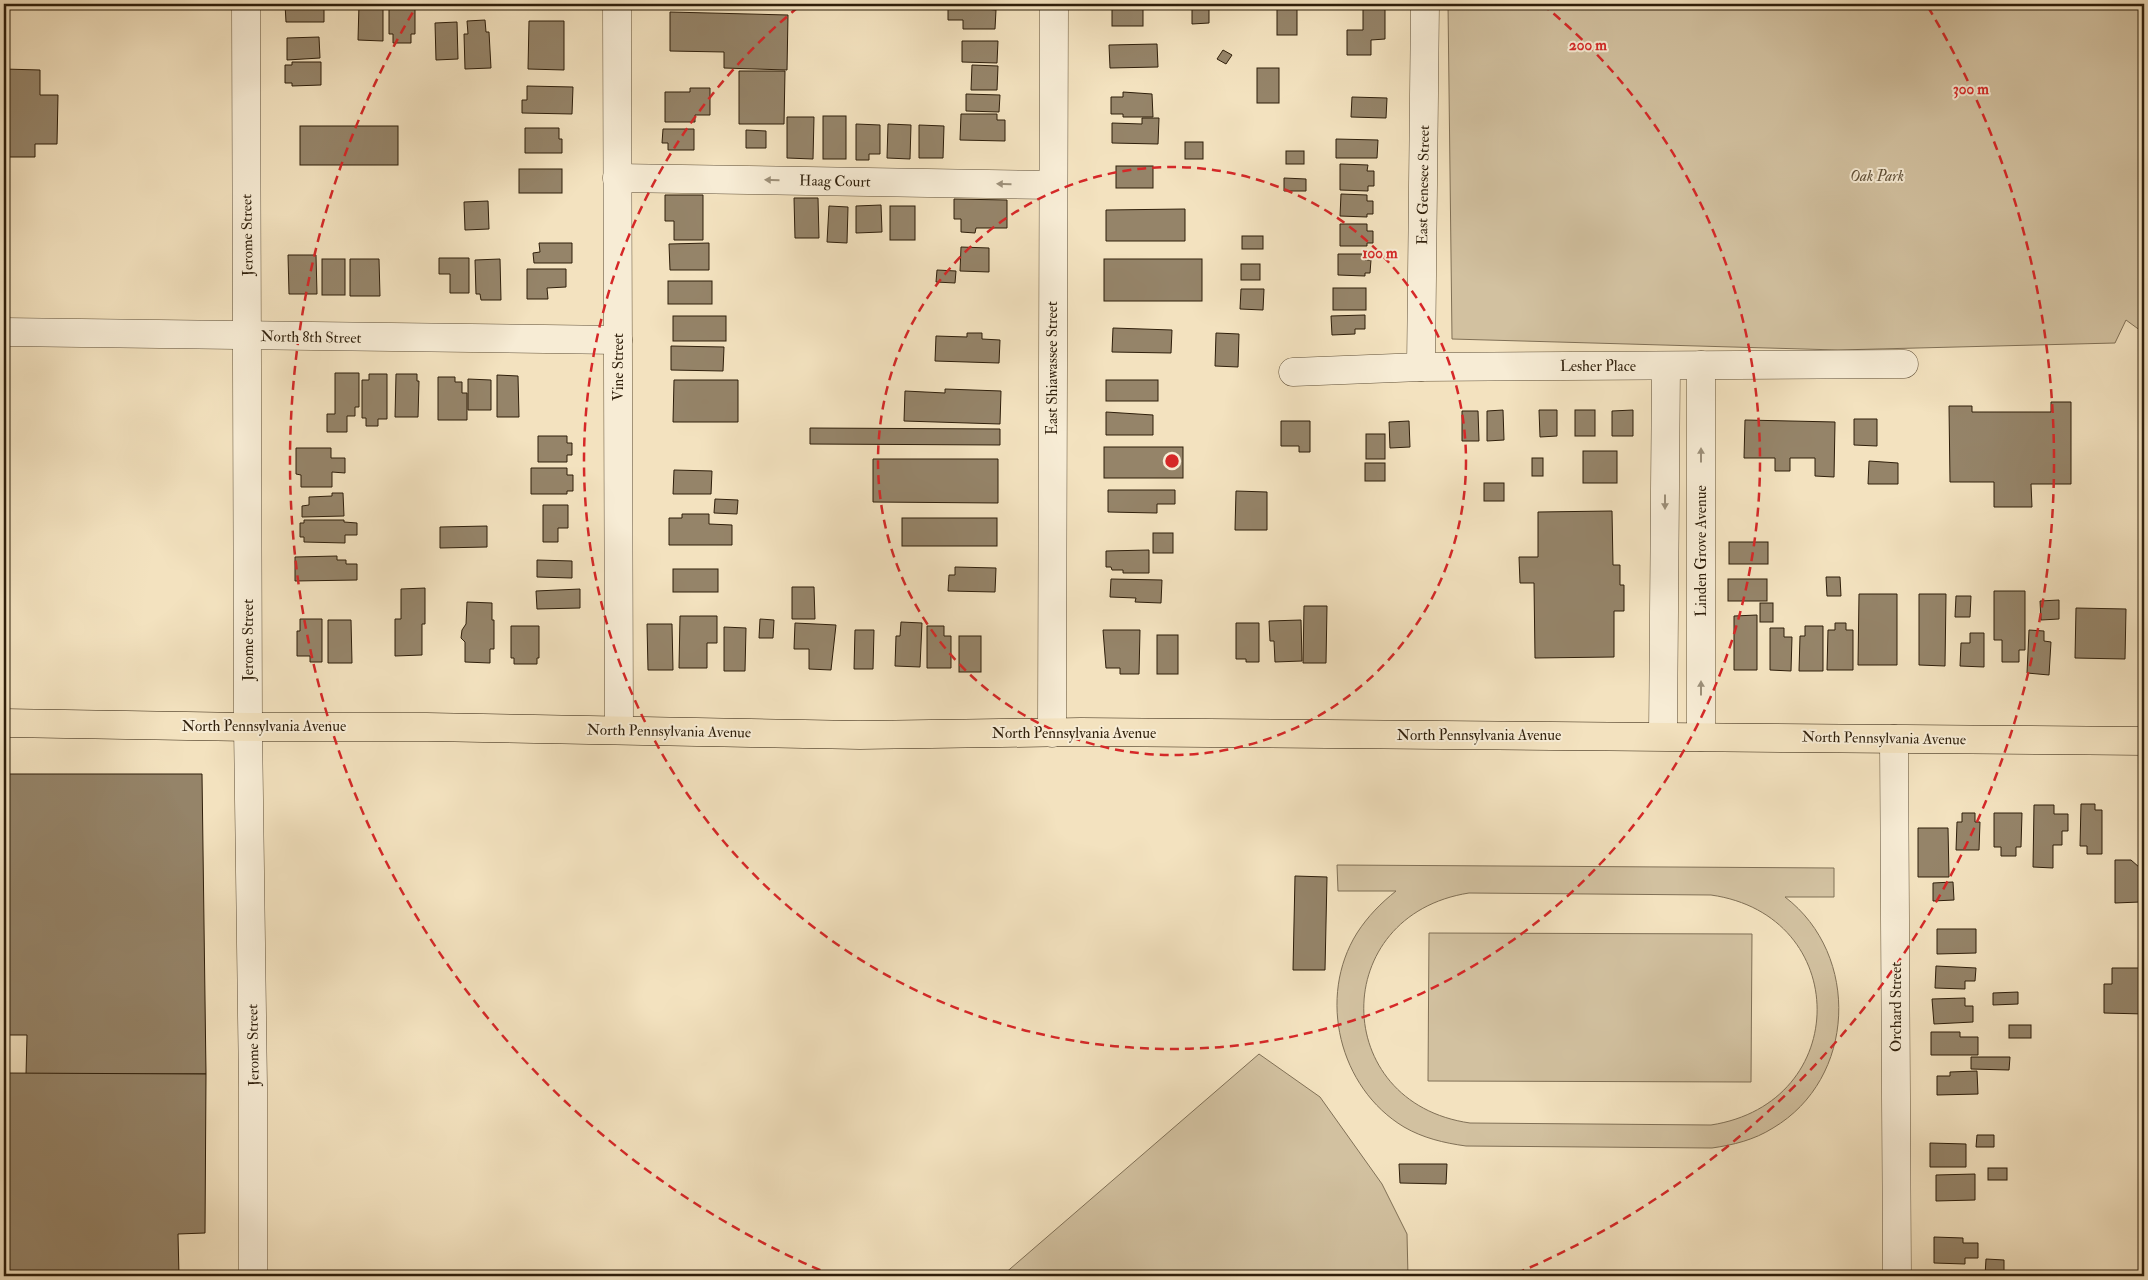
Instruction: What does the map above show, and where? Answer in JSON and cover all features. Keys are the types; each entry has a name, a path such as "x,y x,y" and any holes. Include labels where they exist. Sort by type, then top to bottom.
{"main road":[{"name":"North Pennsylvania Avenue","path":"4,723 248,727 426,727 860,735 1052,733 2144,741"}],"street":[{"name":"Jerome Street","path":"246,4 248,727 253,1087 253,1276"},
{"name":"Vine Street","path":"617,4 619,730"},
{"name":"East Shiawassee Street","path":"1052,733 1054,4"},
{"name":"East Genesee Street","path":"1421,367 1425,4"},
{"name":"Haag Court","path":"617,178 1053,185"},
{"name":"North 8th Street","path":"4,332 618,340"},
{"name":"Lesher Place","path":"1293,372 1421,367 1904,364"},
{"name":"Linden Grove Avenue","path":"1701,365 1701,737"},
{"path":"1664,736 1666,366"},
{"name":"Orchard Street","path":"1894,739 1897,1276"}],"green space":[{"name":"Oak Park","path":"1448,4 2144,4 2144,330 2141,331 2126,320 2115,343 1838,350 1452,339"},
{"path":"1337,865 1834,868 1834,897 1785,897 1810,922 1827,951 1836,983 1839,1016 1833,1049 1821,1079 1800,1106 1766,1132 1751,1139 1728,1145 1712,1148 1466,1146 1426,1137 1404,1127 1382,1110 1364,1089 1350,1065 1341,1039 1337,1012 1338,985 1345,958 1357,933 1375,910 1396,891 1338,891","holes":["1469,893 1711,895 1757,910 1790,936 1810,971 1817,1009 1811,1048 1791,1083 1758,1110 1711,1125 1470,1123 1424,1108 1391,1082 1371,1047 1364,1009 1370,970 1390,935 1423,908"]},
{"path":"1429,933 1752,934 1751,1082 1428,1081"},
{"path":"1259,1054 1320,1097 1382,1184 1407,1234 1408,1276 1003,1275"}],"building":[{"path":"285,4 324,4 324,22 286,22"},
{"path":"359,4 383,4 383,41 358,40"},
{"path":"753,4 786,4 786,9 753,9"},
{"path":"948,4 985,4 985,9 996,10 995,29 963,29 963,20 948,20"},
{"path":"1112,4 1143,4 1143,26 1112,26"},
{"path":"1192,4 1209,4 1209,23 1192,24"},
{"path":"1277,4 1297,4 1297,35 1277,35"},
{"path":"1363,4 1385,4 1385,39 1371,40 1371,55 1347,55 1347,30 1363,30"},
{"path":"389,7 415,7 415,34 411,34 411,43 393,43 393,34 389,34"},
{"path":"670,12 788,15 787,70 724,68 724,52 670,51"},
{"path":"485,20 486,32 489,32 491,68 465,69 464,34 468,34 467,21"},
{"path":"529,21 564,21 564,70 528,69"},
{"path":"457,22 458,59 436,60 435,23"},
{"path":"319,37 320,58 287,60 287,38"},
{"path":"962,41 998,41 997,63 962,62"},
{"path":"1157,44 1158,67 1110,68 1109,45"},
{"path":"1223,50 1232,55 1226,64 1217,59"},
{"path":"292,62 321,62 321,85 292,86 292,83 285,83 285,65 292,65"},
{"path":"972,65 998,66 997,90 971,90"},
{"path":"1257,68 1279,68 1279,103 1257,103"},
{"path":"4,69 40,70 40,95 58,95 57,144 35,144 35,157 4,157"},
{"path":"739,71 785,71 784,124 739,124"},
{"path":"527,86 573,87 572,114 522,113 522,100 527,100"},
{"path":"690,88 710,88 710,115 695,115 695,122 665,122 665,92 690,92"},
{"path":"1123,92 1152,94 1153,117 1123,117 1123,114 1111,114 1111,97 1123,97"},
{"path":"966,94 1000,95 999,112 966,111"},
{"path":"1352,97 1387,98 1386,118 1351,117"},
{"path":"961,114 997,114 997,120 1005,120 1005,141 960,140"},
{"path":"823,116 846,116 846,159 823,159"},
{"path":"787,117 814,117 813,159 787,158"},
{"path":"1142,118 1159,118 1158,144 1112,143 1112,123 1142,124"},
{"path":"856,124 880,125 880,154 869,154 869,160 856,160"},
{"path":"888,124 911,125 910,159 887,158"},
{"path":"919,125 944,126 943,158 919,158"},
{"path":"300,126 398,126 398,165 300,165"},
{"path":"525,128 559,128 559,139 562,139 562,153 525,153"},
{"path":"663,129 694,129 694,150 668,150 668,143 662,143"},
{"path":"746,130 766,131 766,148 746,148"},
{"path":"1336,139 1378,140 1377,158 1336,158"},
{"path":"1185,142 1203,142 1203,159 1185,159"},
{"path":"1286,151 1304,151 1304,164 1286,164"},
{"path":"1340,164 1368,165 1367,171 1374,171 1374,186 1368,186 1368,191 1340,190"},
{"path":"1116,166 1153,166 1153,188 1116,188"},
{"path":"519,169 562,169 562,193 519,193"},
{"path":"1284,178 1306,179 1306,191 1284,191"},
{"path":"1341,194 1367,195 1367,201 1373,201 1373,214 1367,214 1367,217 1340,216"},
{"path":"665,195 703,195 703,240 674,240 674,221 665,221"},
{"path":"794,198 818,198 819,238 795,238"},
{"path":"954,199 1007,200 1007,228 976,228 975,233 961,232 961,219 954,219"},
{"path":"488,201 489,229 465,230 464,202"},
{"path":"881,205 882,232 856,233 856,206"},
{"path":"829,206 848,207 847,243 827,242"},
{"path":"890,206 915,206 915,240 890,240"},
{"path":"1185,209 1185,241 1106,241 1106,210"},
{"path":"1340,224 1367,224 1367,231 1373,231 1373,243 1367,243 1367,246 1340,246"},
{"path":"1242,236 1263,236 1263,249 1242,249"},
{"path":"539,243 572,243 572,263 534,263 533,253 540,252"},
{"path":"709,243 709,270 670,270 669,244"},
{"path":"961,247 989,248 989,272 960,271"},
{"path":"1338,254 1365,254 1365,260 1371,260 1370,273 1365,273 1365,276 1338,275"},
{"path":"288,255 316,255 317,294 289,294"},
{"path":"439,258 469,258 469,293 450,293 450,274 439,274"},
{"path":"322,259 345,259 345,295 322,295"},
{"path":"350,259 379,259 380,296 350,296"},
{"path":"500,259 501,300 481,300 480,294 476,294 475,260"},
{"path":"1104,259 1202,259 1202,301 1104,301"},
{"path":"1241,264 1260,264 1260,280 1241,280"},
{"path":"527,269 566,269 566,287 547,288 548,299 527,299"},
{"path":"937,270 956,271 955,283 936,282"},
{"path":"668,281 712,281 712,304 668,304"},
{"path":"1333,288 1366,288 1366,310 1333,310"},
{"path":"1241,289 1264,289 1263,310 1240,309"},
{"path":"1365,315 1365,329 1355,329 1355,334 1332,335 1331,316"},
{"path":"673,316 726,316 726,341 673,341"},
{"path":"1113,328 1172,330 1171,353 1112,352"},
{"path":"967,333 982,333 982,339 1000,340 999,363 935,361 936,336 967,337"},
{"path":"1216,333 1239,334 1238,367 1215,366"},
{"path":"671,346 724,347 723,371 671,370"},
{"path":"335,373 359,373 359,407 355,407 355,416 347,416 347,432 327,432 327,414 335,414"},
{"path":"369,374 387,374 387,419 378,419 378,426 366,426 366,418 362,418 362,380 369,380"},
{"path":"396,374 417,374 417,381 419,381 418,417 395,417"},
{"path":"497,375 518,376 519,417 497,417"},
{"path":"438,377 455,377 455,382 462,382 462,393 467,393 467,420 438,420"},
{"path":"468,379 491,380 491,410 468,410"},
{"path":"674,380 738,380 738,422 673,422"},
{"path":"1106,380 1158,380 1158,401 1106,401"},
{"path":"945,389 1001,391 1000,424 904,421 905,391 945,393"},
{"path":"2051,402 2071,402 2071,484 2031,484 2032,507 1994,507 1994,482 1950,482 1949,406 1972,406 1972,412 2051,412"},
{"path":"1503,410 1504,440 1487,441 1487,411"},
{"path":"1539,410 1557,410 1557,436 1540,437"},
{"path":"1575,410 1595,410 1595,436 1575,436"},
{"path":"1633,410 1633,436 1612,436 1612,411"},
{"path":"1462,411 1478,411 1479,441 1462,441"},
{"path":"1106,412 1153,415 1153,435 1106,435"},
{"path":"1854,419 1877,419 1877,446 1854,445"},
{"path":"1745,420 1835,422 1834,477 1815,476 1815,458 1790,458 1790,471 1775,471 1775,458 1744,458"},
{"path":"1281,421 1310,421 1310,452 1299,452 1299,446 1281,446"},
{"path":"1409,421 1410,447 1390,448 1389,422"},
{"path":"810,428 1000,429 1000,445 810,444"},
{"path":"1366,434 1385,434 1385,459 1366,459"},
{"path":"538,436 567,436 567,443 572,443 572,455 567,455 567,462 538,462"},
{"path":"1104,447 1183,447 1183,478 1104,478"},
{"path":"296,448 331,448 331,458 345,458 345,473 332,472 332,487 301,487 301,475 296,474"},
{"path":"1583,451 1617,451 1617,483 1583,483"},
{"path":"1532,458 1543,458 1543,476 1532,476"},
{"path":"873,459 998,459 998,503 873,502"},
{"path":"1869,461 1898,463 1898,484 1868,484"},
{"path":"1365,463 1385,463 1385,481 1365,481"},
{"path":"531,468 567,468 567,475 573,475 573,491 567,491 567,494 531,494"},
{"path":"674,470 712,471 711,494 673,494"},
{"path":"1484,483 1504,483 1504,501 1484,501"},
{"path":"1108,490 1175,490 1175,504 1157,504 1157,513 1108,512"},
{"path":"1236,491 1267,492 1267,530 1235,530"},
{"path":"332,493 343,493 344,516 302,517 302,506 309,505 309,497 332,496"},
{"path":"715,499 738,500 737,514 714,513"},
{"path":"543,505 568,505 568,528 558,528 558,542 543,542"},
{"path":"1612,511 1613,565 1620,565 1620,585 1624,585 1624,611 1614,611 1614,657 1535,658 1534,583 1520,583 1519,557 1538,557 1538,512"},
{"path":"682,514 709,514 709,524 732,525 732,545 669,545 669,518 682,518"},
{"path":"902,518 997,518 997,546 902,546"},
{"path":"304,520 344,520 344,522 357,523 357,535 345,535 345,543 304,542 304,537 300,537 300,523 304,523"},
{"path":"487,526 487,547 440,548 440,527"},
{"path":"1153,533 1173,533 1173,553 1153,553"},
{"path":"1729,542 1768,542 1768,564 1729,564"},
{"path":"1149,550 1149,573 1123,573 1123,570 1112,570 1111,567 1106,567 1106,551"},
{"path":"337,556 337,560 346,560 346,564 357,564 357,580 295,581 295,557"},
{"path":"537,560 572,561 572,578 537,577"},
{"path":"955,567 996,568 995,592 948,591 949,575 955,575"},
{"path":"673,569 718,569 718,592 673,592"},
{"path":"1826,577 1840,577 1841,596 1827,596"},
{"path":"1111,579 1162,580 1161,603 1135,602 1136,598 1110,597"},
{"path":"1728,579 1767,579 1767,601 1728,601"},
{"path":"792,587 814,587 815,619 792,619"},
{"path":"425,588 425,624 422,624 422,655 395,656 395,619 401,619 401,589"},
{"path":"580,589 580,608 537,609 536,591"},
{"path":"1994,591 2025,591 2025,650 2019,650 2019,662 2002,662 2002,640 1994,640"},
{"path":"1859,594 1897,594 1897,665 1858,665"},
{"path":"1919,594 1946,594 1945,666 1919,665"},
{"path":"1956,596 1971,596 1970,617 1955,617"},
{"path":"2059,600 2059,619 2041,620 2040,601"},
{"path":"467,602 492,603 494,649 490,649 490,663 465,662 465,642 461,638 462,630 466,624"},
{"path":"1760,603 1773,603 1773,622 1760,622"},
{"path":"1304,606 1327,606 1326,663 1303,663"},
{"path":"2076,608 2126,609 2125,659 2075,658"},
{"path":"1757,615 1757,670 1734,670 1734,616"},
{"path":"680,616 717,616 717,643 707,643 707,668 679,668"},
{"path":"300,619 322,619 322,662 310,662 310,656 297,656 297,631 300,631"},
{"path":"760,619 774,620 773,638 759,638"},
{"path":"328,620 351,620 352,663 328,663"},
{"path":"1301,620 1302,661 1275,662 1274,641 1270,641 1269,621"},
{"path":"901,622 922,623 920,667 895,666 896,636 900,636"},
{"path":"795,623 836,625 831,670 809,669 809,649 794,649"},
{"path":"1236,623 1259,623 1259,662 1246,662 1246,659 1236,659"},
{"path":"1835,623 1846,623 1846,630 1853,630 1853,670 1827,670 1828,630 1835,630"},
{"path":"647,624 672,624 673,670 648,670"},
{"path":"511,626 539,626 539,658 537,658 537,664 514,664 514,658 511,658"},
{"path":"927,626 944,626 944,636 951,636 951,668 927,668"},
{"path":"1805,626 1823,626 1823,671 1799,671 1800,636 1805,636"},
{"path":"724,627 746,628 745,671 724,671"},
{"path":"1770,628 1784,628 1784,637 1792,637 1791,671 1770,670"},
{"path":"855,630 874,630 873,669 854,669"},
{"path":"1103,630 1140,630 1139,674 1120,674 1120,668 1106,668"},
{"path":"2029,630 2044,631 2044,641 2051,642 2049,675 2027,673"},
{"path":"1970,633 1984,633 1984,667 1960,666 1961,643 1970,643"},
{"path":"1157,635 1178,635 1178,674 1157,674"},
{"path":"959,636 981,636 981,672 959,672"},
{"path":"4,774 202,774 206,1074 26,1074 27,1035 4,1035"},
{"path":"2081,804 2095,804 2095,810 2102,810 2102,854 2087,854 2087,846 2080,846"},
{"path":"2034,805 2054,805 2054,814 2068,814 2068,831 2062,831 2062,845 2053,845 2053,868 2033,867"},
{"path":"1962,813 1975,813 1975,822 1980,822 1979,850 1956,850 1957,822 1962,822"},
{"path":"1994,813 2022,813 2021,847 2016,847 2016,856 2001,856 2001,847 1994,847"},
{"path":"1918,828 1948,828 1949,877 1918,877"},
{"path":"2115,860 2131,860 2139,867 2140,902 2115,903"},
{"path":"1295,876 1327,877 1325,970 1293,970"},
{"path":"1953,882 1954,900 1933,901 1933,883"},
{"path":"1937,929 1976,929 1976,953 1937,954"},
{"path":"1936,966 1976,968 1975,981 1965,981 1965,989 1935,988"},
{"path":"2112,968 2140,968 2140,976 2144,976 2144,1014 2104,1013 2104,984 2112,984"},
{"path":"2018,992 2018,1004 1993,1005 1993,993"},
{"path":"1965,998 1965,1006 1973,1006 1973,1022 1934,1024 1932,999"},
{"path":"2009,1025 2031,1025 2031,1038 2009,1038"},
{"path":"1931,1032 1960,1032 1960,1037 1978,1037 1978,1055 1931,1055"},
{"path":"1971,1057 2010,1057 2009,1070 1971,1069"},
{"path":"1977,1071 1978,1094 1937,1095 1937,1076 1950,1076 1950,1072"},
{"path":"4,1073 206,1074 205,1233 178,1234 179,1276 4,1276"},
{"path":"1977,1135 1994,1135 1994,1147 1976,1147"},
{"path":"1930,1143 1966,1144 1966,1167 1930,1167"},
{"path":"1399,1164 1447,1164 1446,1184 1400,1183"},
{"path":"1988,1168 2007,1168 2007,1180 1988,1180"},
{"path":"1975,1174 1975,1200 1936,1201 1936,1175"},
{"path":"1934,1237 1963,1238 1963,1243 1978,1243 1978,1258 1965,1258 1965,1264 1934,1263"},
{"path":"1986,1259 2004,1260 2004,1276 1985,1276"}]}
